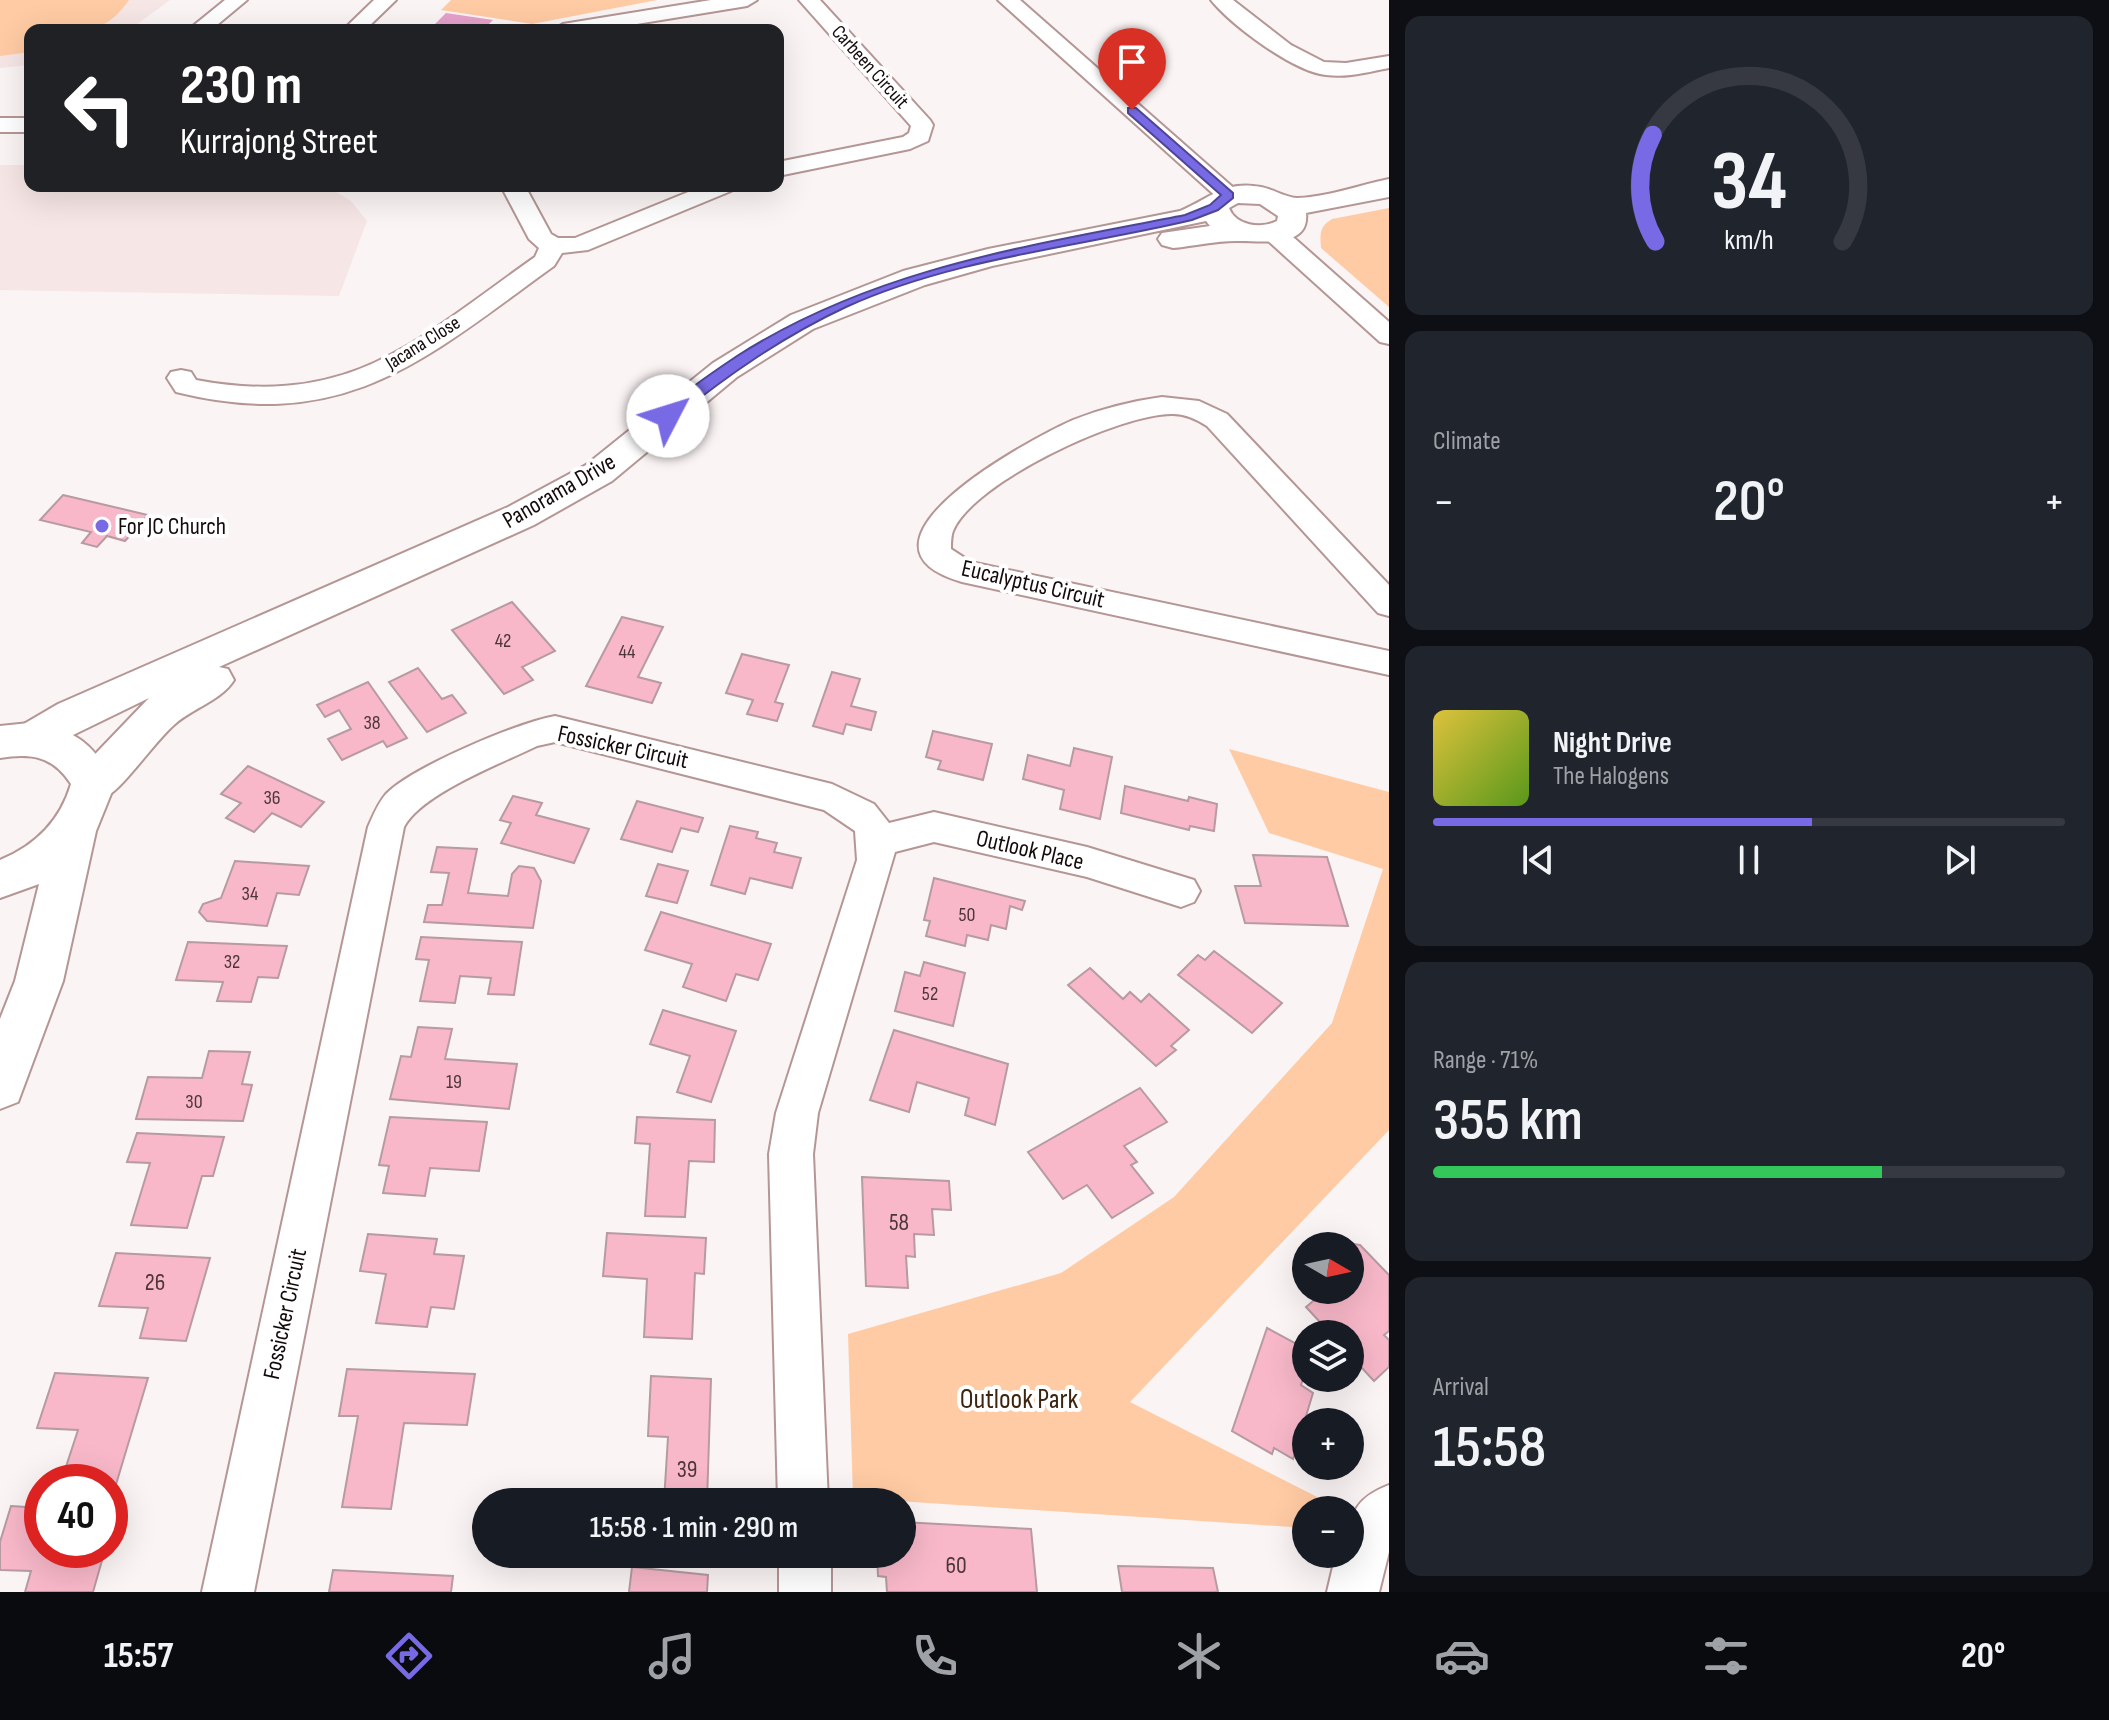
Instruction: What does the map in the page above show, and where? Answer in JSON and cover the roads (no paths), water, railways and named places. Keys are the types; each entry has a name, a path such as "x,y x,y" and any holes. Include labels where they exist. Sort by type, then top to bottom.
{"street":[{"path":"206,24 237,0"},
{"path":"360,24 386,0"},
{"path":"633,24 747,0"},
{"name":"Carbeen Circuit","path":"784,168 910,142 920,136 922,125 809,0"},
{"path":"1008,0 1389,336"},
{"path":"1221,0 1301,61 1318,68 1335,70 1389,62"},
{"path":"0,125 24,125"},
{"name":"Panorama Drive","path":"15,736 73,715 521,516 599,473 725,370 802,322 829,310 914,278 988,258 1188,218 1250,215 1389,188"},
{"path":"516,192 541,239 553,246 579,245 708,192"},
{"name":"Panorama Drive","path":"93,784 145,726 176,699 220,676 507,554 569,520 613,493 670,449 731,395 811,342 898,304 952,286 1193,235 1250,215"},
{"name":"Jacana Close","path":"181,378 186,386 236,396 307,393 346,386 400,361 545,261 553,246"},
{"name":"Eucalyptus Circuit","path":"1389,605 1217,420 1187,406 1153,408 1084,426 1003,468 950,514 936,532 935,548 941,559 962,571 1389,663"},
{"name":"Fossicker Circuit","path":"228,1592 386,827 396,807 412,792 529,734 555,729 832,798 861,811 878,841"},
{"path":"0,1085 39,981 74,832 89,802 93,784 79,758 68,749 15,736"},
{"name":"Outlook Place","path":"878,841 934,827 1087,862 1181,891"},
{"path":"0,879 18,874 54,853 74,832"},
{"path":"803,1488 791,1154 797,1113 876,860 878,841"},
{"path":"1353,1592 1358,1556 1376,1523 1389,1510"},
{"path":"805,1568 805,1592"}],"place":[{"name":"For JC Church","path":"102,526"}],"park label":[{"name":"Outlook Park","path":"1019,1399"}]}
